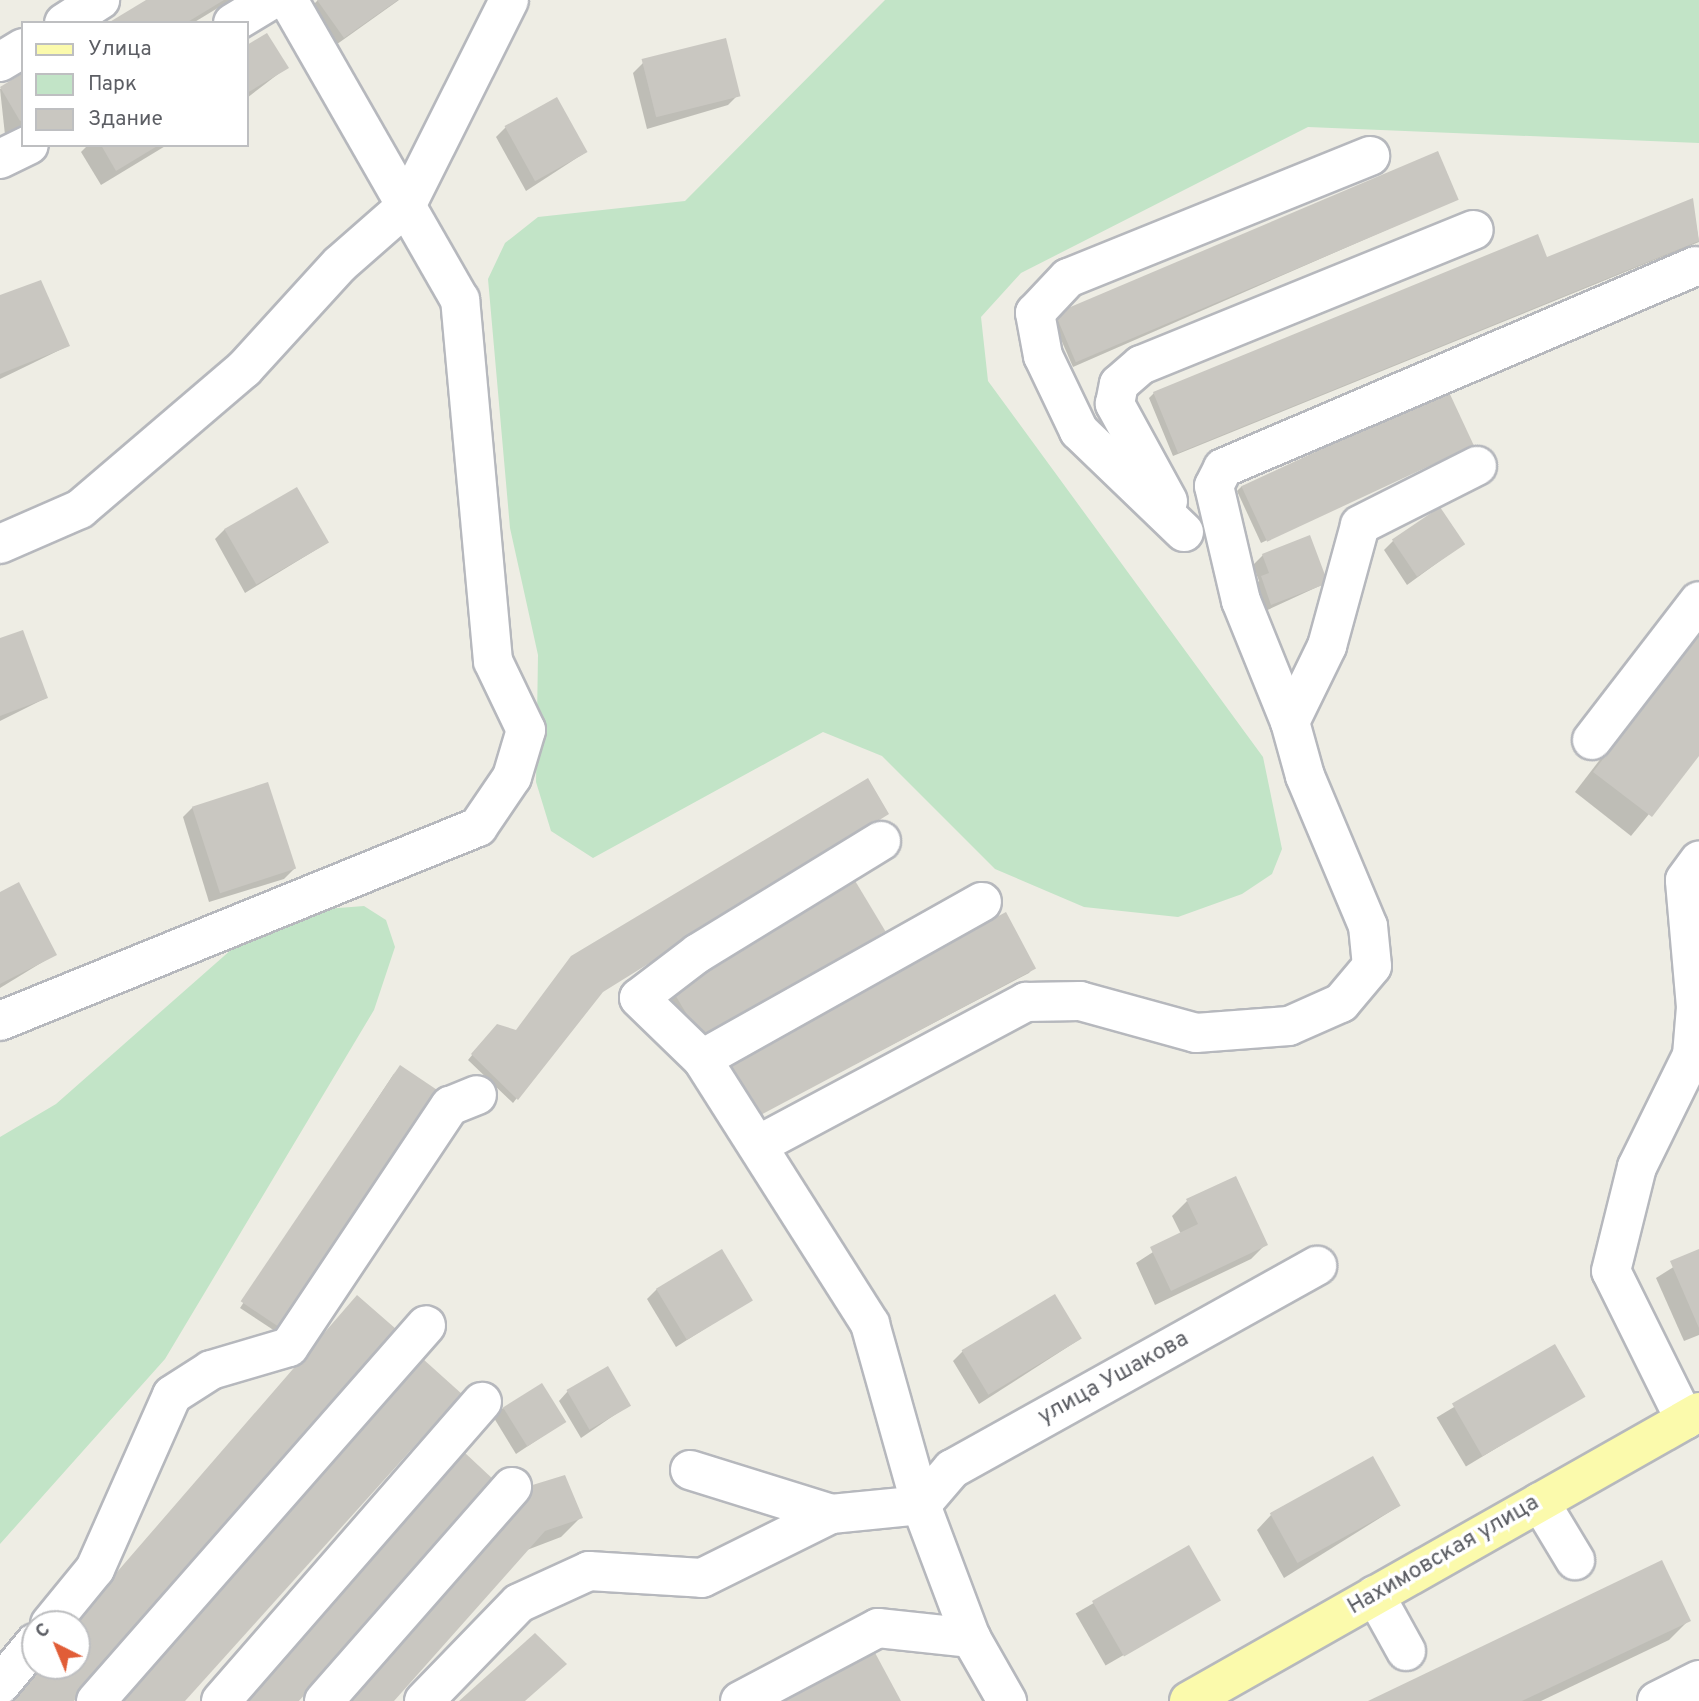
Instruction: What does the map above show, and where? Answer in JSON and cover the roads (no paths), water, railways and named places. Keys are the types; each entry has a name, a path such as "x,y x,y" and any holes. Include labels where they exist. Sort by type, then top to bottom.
{"main road":[{"name":"Нахимовская улица","path":"1189,1701 1692,1416"}],"street":[{"path":"67,21 100,0"},
{"path":"236,21 271,0"},
{"path":"0,1021 478,828 512,777 526,730 493,661 460,300 288,0"},
{"path":"0,544 80,509 244,369 340,264 406,206 509,0"},
{"path":"0,62 21,49"},
{"path":"0,159 25,147"},
{"path":"1241,601 1184,532 1079,431 1043,356 1035,313 1068,278 1370,156"},
{"path":"1184,532 1115,404 1119,384 1141,365 1474,230"},
{"path":"760,1144 1026,1002 1080,1001 1196,1033 1289,1026 1341,1003 1372,967 1368,926 1305,776 1290,722 1241,601 1214,486 1223,468 1696,266"},
{"path":"1290,722 1327,646 1360,525 1477,466"},
{"path":"1592,740 1699,601"},
{"path":"881,841 698,953 639,998 702,1059 723,1099 760,1144 870,1324 921,1505 971,1638 1007,1701"},
{"path":"1692,1416 1612,1271 1637,1167 1692,1055 1697,1005 1685,880 1699,861"},
{"path":"702,1059 982,902"},
{"path":"61,1610 95,1569 172,1395 211,1370 289,1347 450,1106 477,1096"},
{"name":"улица Ушакова","path":"921,1505 952,1469 1317,1266"},
{"path":"96,1701 426,1326"},
{"path":"221,1701 482,1402"},
{"path":"690,1470 831,1514"},
{"path":"324,1701 512,1487"},
{"path":"1540,1502 1575,1560"},
{"path":"424,1701 519,1603 589,1571 702,1578 831,1514 921,1505"},
{"path":"1375,1595 1406,1651"},
{"path":"740,1701 878,1628 971,1638"},
{"path":"0,1685 21,1660"},
{"path":"1657,1701 1699,1680"}]}
